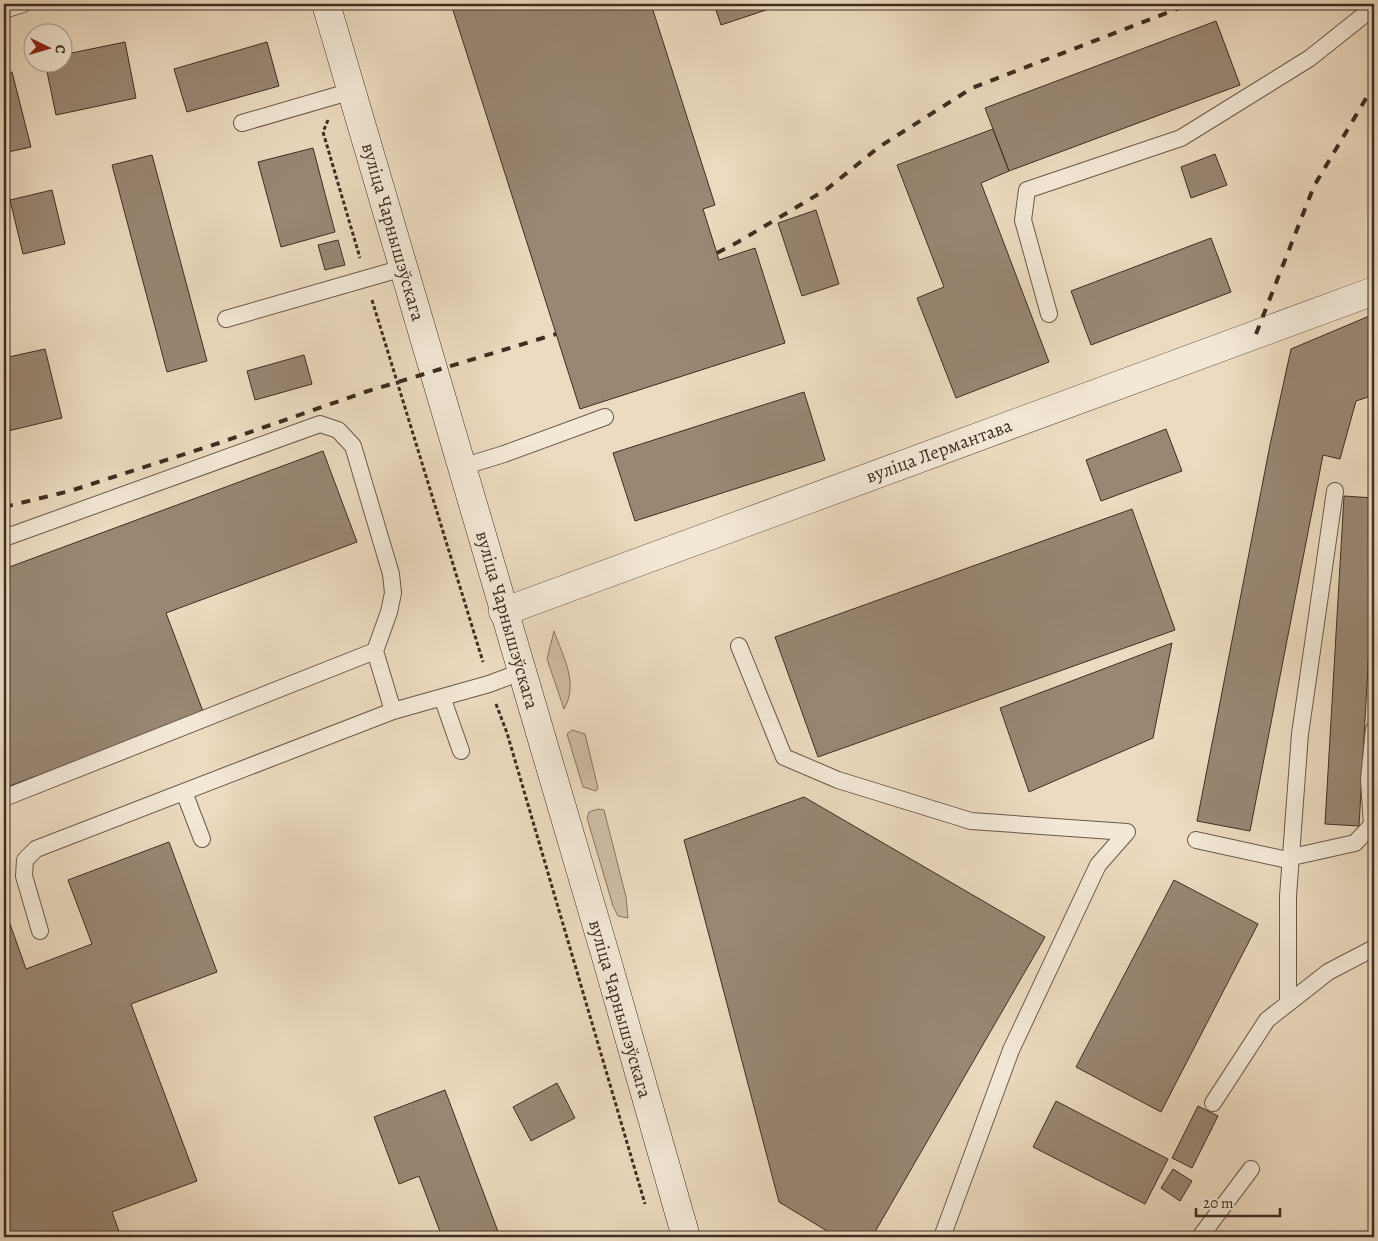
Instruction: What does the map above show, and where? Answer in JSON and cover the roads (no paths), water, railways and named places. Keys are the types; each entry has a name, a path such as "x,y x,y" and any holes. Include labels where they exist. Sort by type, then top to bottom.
{"main road":[{"name":"вуліца Чарнышэўскага","path":"326,4 339,95 403,268 686,1237"},
{"name":"вуліца Лермантава","path":"503,612 1374,291"}],"lane":[{"path":"4,10 23,4"},
{"path":"1049,314 1022,220 1028,190 1181,138 1310,58 1374,7"},
{"path":"242,123 339,95"},
{"path":"226,319 403,268"},
{"path":"462,467 504,454 605,417"},
{"path":"4,538 320,424 338,430 353,446 391,574 393,593 389,612 375,651 393,711"},
{"path":"1288,1003 1288,896 1300,734 1335,492"},
{"path":"739,646 784,757 838,780 971,822 1127,832 1098,865 1011,1050 942,1237"},
{"path":"4,798 375,651"},
{"path":"40,931 24,876 25,860 36,849 393,711 490,684 521,672"},
{"path":"442,698 461,751"},
{"path":"1196,840 1283,859 1355,843 1373,825 1369,780 1374,729"},
{"path":"184,792 202,839"},
{"path":"1213,1103 1267,1020 1328,972 1374,948"},
{"path":"1200,1237 1251,1169"}],"railway":[{"path":"717,253 827,189 879,147 972,88 1190,4"},
{"path":"1256,334 1314,186 1374,85"},
{"path":"4,507 70,491 219,443 365,392 556,334"}]}
